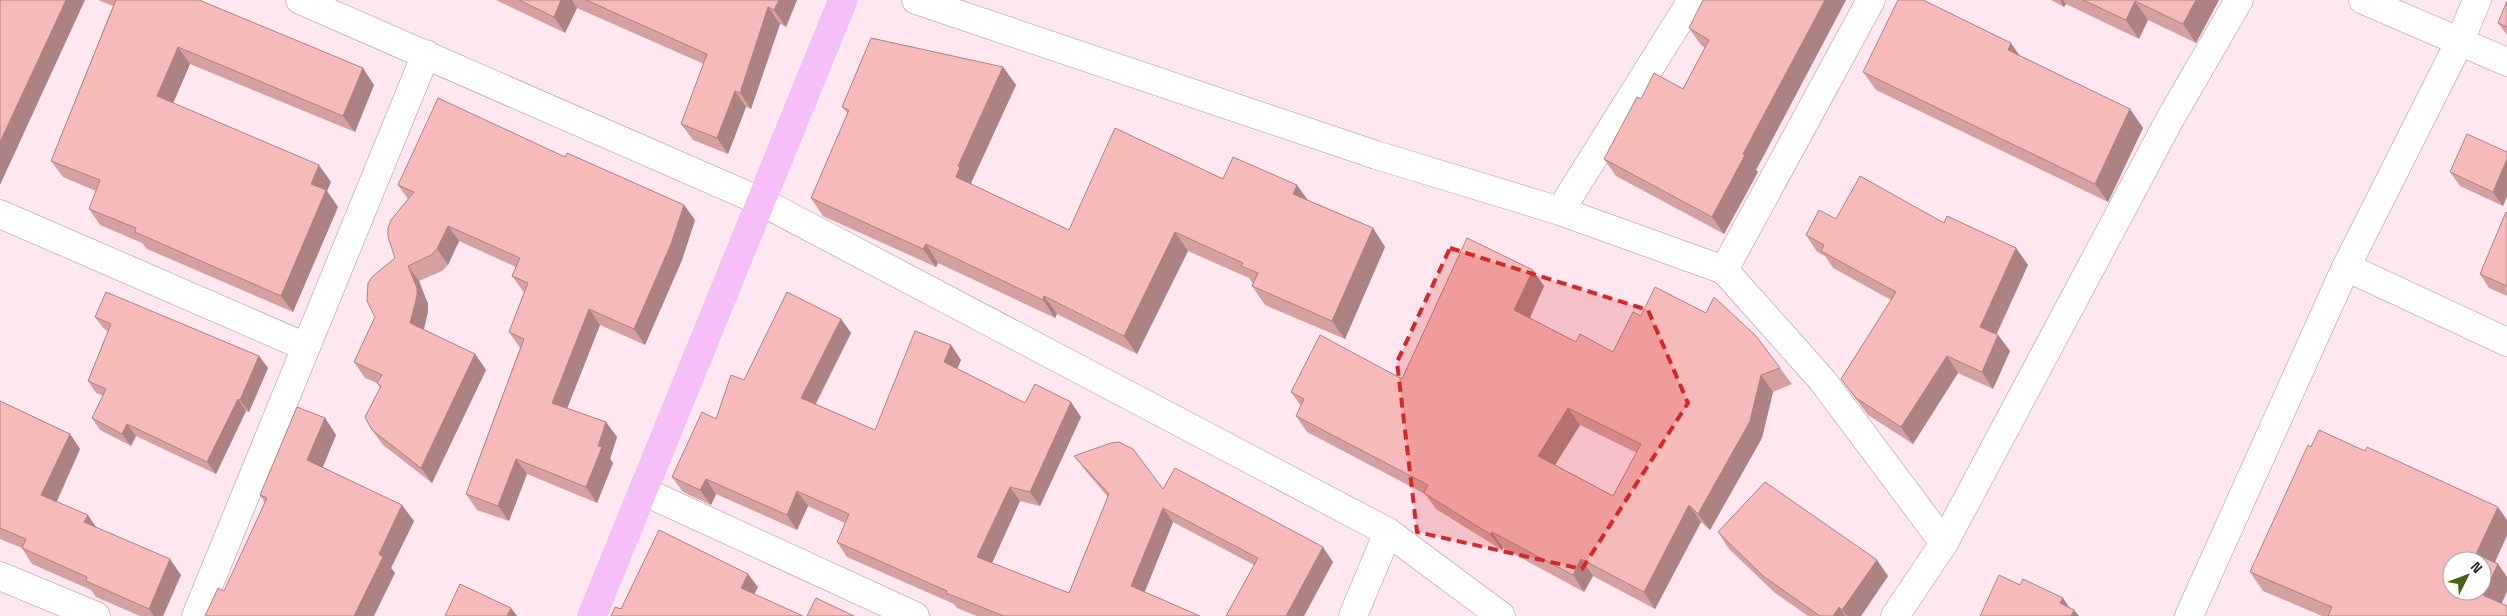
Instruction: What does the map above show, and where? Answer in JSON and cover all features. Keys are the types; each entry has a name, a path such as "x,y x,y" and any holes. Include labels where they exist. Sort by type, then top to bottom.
{"highway":[{"path":"592,616 843,0"}],"street":[{"path":"300,0 762,202 1388,532 1501,616"},
{"path":"916,0 1376,155 1560,211 1724,270 1822,380 1944,543"},
{"path":"1560,211 1692,0"},
{"path":"1724,270 1871,0"},
{"path":"1895,616 1944,543 2170,119 2239,0"},
{"path":"2363,0 2507,62"},
{"path":"2188,616 2346,267 2460,42 2477,0"},
{"path":"196,616 426,54"},
{"path":"0,214 306,347"},
{"path":"2346,267 2507,342"},
{"path":"644,491 915,616"},
{"path":"1353,616 1388,532"},
{"path":"0,576 96,616"}],"highlighted area":[{"path":"1450,248 1648,310 1688,403 1582,569 1417,532 1397,362"}],"building":[{"path":"0,0 66,0 0,142"},
{"path":"116,0 199,0 363,68 343,116 178,47 157,96 319,165 311,184 326,190 281,296 135,232 136,228 89,209 100,180 51,161"},
{"path":"519,0 561,0 554,17"},
{"path":"586,0 779,0 774,10 768,7 740,93 735,91 717,138 681,124 707,54"},
{"path":"1703,0 1825,0 1743,154 1745,155 1712,217 1604,159 1637,97 1641,99 1654,73 1683,89 1709,40 1689,28"},
{"path":"1898,0 1923,0 2011,43 2008,50 2130,109 2095,184 1863,72"},
{"path":"2083,0 2196,0 2183,24 2135,1 2126,20"},
{"path":"2507,1 2507,27 2498,23"},
{"path":"871,38 1003,67 958,166 960,167 956,177 1069,230 1115,128 1223,179 1233,157 1297,185 1293,194 1373,228 1332,321 1252,286 1258,273 1241,266 1243,263 1175,232 1124,336 1044,296 1043,300 926,244 923,249 811,198 849,110 842,107"},
{"path":"438,98 565,157 567,153 684,205 671,244 634,329 589,309 552,403 606,422 598,446 602,447 586,487 516,459 498,506 466,494 524,339 509,332 528,283 512,276 520,258 448,226 437,249 431,255 408,266 417,288 417,296 410,323 475,354 421,468 372,430 365,417 381,386 377,383 382,375 354,362 375,317 367,301 368,283 373,276 395,258 388,237 388,228 391,220 414,192 398,185"},
{"path":"2467,134 2507,152 2507,159 2493,192 2450,172"},
{"path":"1860,176 1944,223 1947,216 2016,248 1980,327 1998,335 1982,372 1947,356 1901,427 1856,398 1841,379 1896,292 1821,251 1824,245 1806,235 1819,210 1836,219"},
{"path":"2507,213 2507,286 2480,274"},
{"path":"1467,238 1533,270 1514,310 1576,342 1580,334 1613,352 1633,312 1641,316 1655,287 1706,313 1714,297 1756,336 1780,368 1761,375 1750,421 1698,514 1689,505 1644,592 1581,559 1573,575 1492,532 1490,534 1424,493 1428,485 1296,416 1304,399 1291,392 1320,335 1402,379","holes":["1568,408 1641,444 1613,496 1538,456"]},
{"path":"106,292 259,356 240,400 238,399 207,462 127,424 122,434 92,418 106,389 88,381 111,324 95,317"},
{"path":"787,292 841,319 801,398 875,430 915,331 951,345 944,362 1025,403 1035,384 1071,402 1030,492 1010,487 977,557 1069,593 1109,494 1074,456 1119,442 1133,449 1163,489 1175,468 1323,547 1286,616 1226,616 1258,558 1163,508 1131,586 1200,616 1004,616 946,593 947,591 837,542 849,514 797,491 787,515 706,479 700,490 672,477 702,412 716,419 731,375 744,380"},
{"path":"0,401 70,434 41,495 88,515 84,522 170,559 149,609 86,581 87,577 22,548 26,539 0,528"},
{"path":"297,407 325,418 307,460 402,505 379,554 383,557 354,616 205,616 218,588 224,591 267,498 260,495"},
{"path":"2319,430 2365,451 2367,447 2498,507 2477,551 2442,551 2442,601 2492,601 2492,599 2507,606 2507,616 2328,616 2332,607 2250,572 2308,445 2311,447"},
{"path":"1765,482 1877,560 1842,610 1839,607 1833,616 1820,616 1763,576 1718,532"},
{"path":"659,530 748,574 741,588 803,616 611,616 615,607 621,609"},
{"path":"2492,561 2498,564 2492,576"},
{"path":"1999,575 2020,585 2023,579 2063,598 2060,603 2074,610 2071,616 1980,616"},
{"path":"460,584 511,608 507,616 445,616"},
{"path":"816,598 854,616 807,616"}]}
